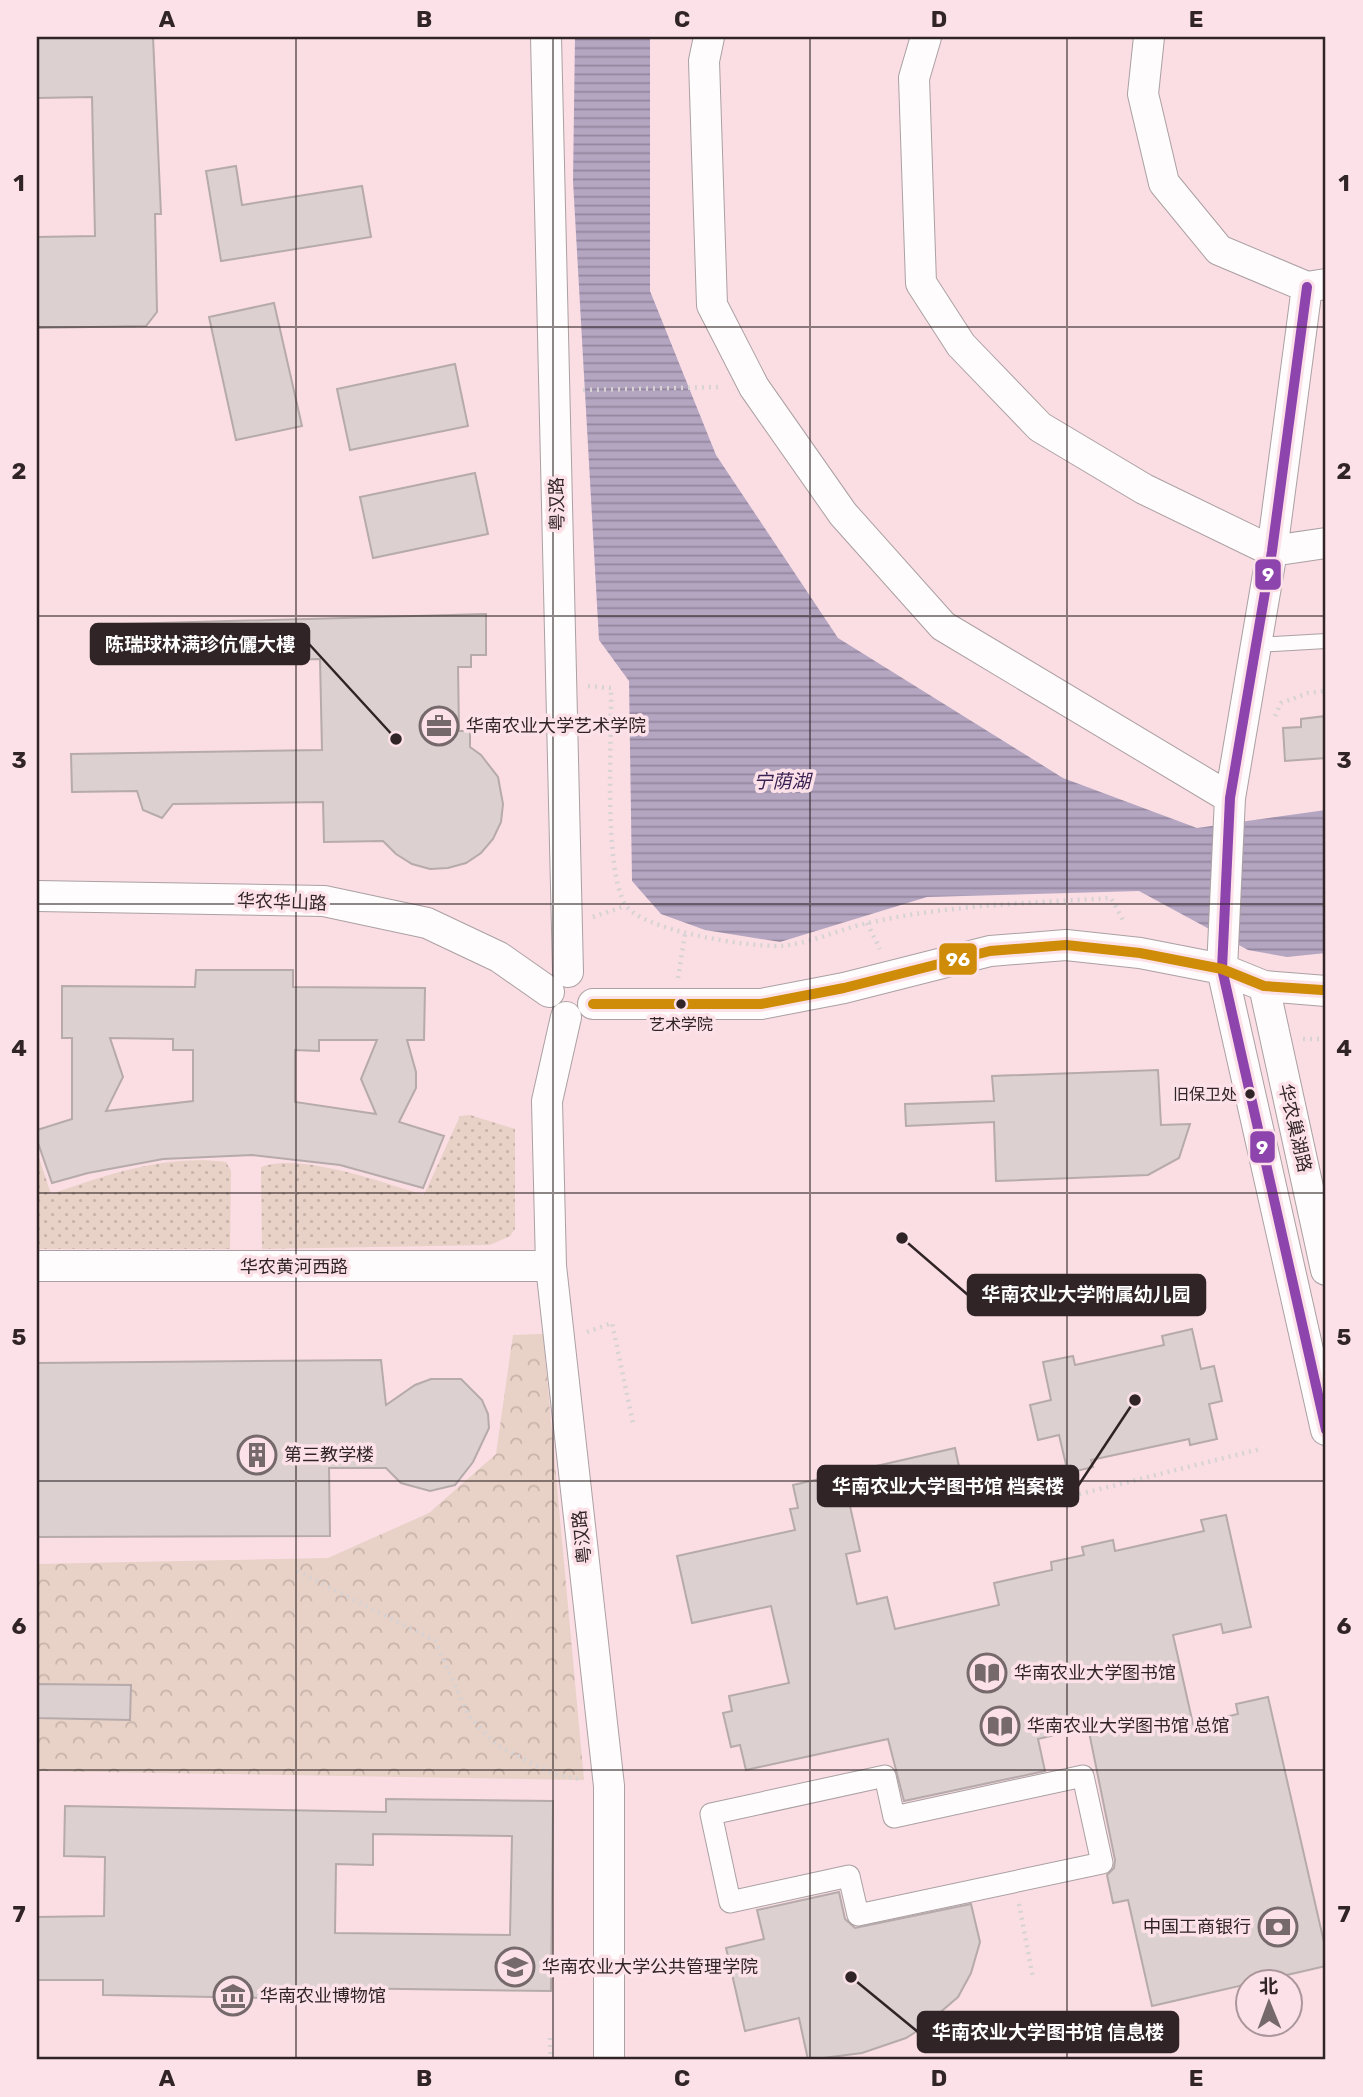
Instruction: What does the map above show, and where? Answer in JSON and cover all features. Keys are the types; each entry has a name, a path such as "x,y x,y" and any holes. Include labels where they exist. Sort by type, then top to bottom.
{"street":[{"name":"粤汉路","path":"546,37 554,390 559,982"},
{"path":"709,37 704,61 712,305 754,387 843,514 943,625 1230,798"},
{"path":"926,37 915,78 921,283 961,345 1040,427 1144,489 1272,551 1326,543"},
{"path":"1149,37 1143,94 1164,183 1219,250 1317,286"},
{"name":"华农巢湖路","path":"1317,286 1230,798 1222,969 1326,1430"},
{"name":"华农华山路","path":"37,896 324,901 427,923 559,982 582,973 593,984 579,1010"},
{"path":"559,982 554,1007 579,1010 674,1003 761,1004 844,988 990,951 1066,945 1140,953 1222,969 1264,986 1326,991"},
{"name":"华农巢湖路","path":"1264,986 1326,1269"},
{"name":"粤汉路","path":"579,1010 547,1101 551,1266 609,1786 609,2060"},
{"name":"华农黄河西路","path":"37,1266 551,1266"},
{"path":"885,1776 894,1817 1083,1776 1102,1863 1015,1881 858,1915 849,1876 730,1902 711,1814 885,1776"}],"lane":[{"path":"1256,645 1326,641"}],"path":[{"path":"554,390 754,387"},
{"path":"611,688 613,869 625,906 654,925 685,934 780,946 832,935 866,923 958,909 1111,898"},
{"path":"1272,721 1281,702 1308,693 1326,691"},
{"path":"674,1003 685,934"},
{"path":"560,1342 612,1323 633,1423"},
{"path":"1052,1501 1260,1449"},
{"path":"297,1571 435,1641 469,1716 496,1745 554,1774 609,1786"},
{"path":"1015,1881 1033,1978"},
{"path":"550,2038 551,2060"}],"shaded area":[{"path":"37,37 1326,37 1326,2060 37,2060"}],"green space":[{"path":"470,1115 515,1129 515,1229 510,1236 490,1245 262,1249 261,1167 278,1163 319,1166 424,1195 460,1116"},
{"path":"37,1152 51,1194 137,1168 181,1161 226,1162 231,1171 230,1249 37,1249"},
{"path":"543,1334 584,1780 37,1771 37,1564 328,1558 429,1513 496,1454 513,1335"}],"water":[{"name":"宁荫湖","path":"575,37 650,37 650,291 716,455 838,638 1063,778 1197,828 1326,810 1326,953 1287,957 1248,950 1139,891 927,897 780,942 705,930 661,914 632,881 629,681 599,640 573,181"}],"building":[{"path":"37,37 153,37 161,214 155,214 157,312 146,326 37,328 37,237 95,236 92,97 37,98"},
{"path":"236,166 242,205 362,186 371,237 221,261 206,171"},
{"path":"274,303 302,426 236,440 209,317"},
{"path":"455,364 468,426 350,450 337,389"},
{"path":"475,473 488,534 373,558 360,497"},
{"path":"486,614 486,655 471,655 471,667 458,667 459,731 470,731 470,747 481,755 498,777 503,804 501,822 493,839 481,853 466,863 430,869 412,864 396,854 383,841 324,842 323,802 173,804 162,818 143,810 137,791 72,792 71,754 322,750 320,659 125,664 124,624"},
{"path":"1326,716 1326,758 1285,761 1283,728 1301,727 1301,719"},
{"path":"196,970 293,970 293,987 425,988 424,1040 407,1040 416,1072 416,1088 399,1122 444,1136 423,1188 340,1165 252,1155 163,1159 88,1173 52,1183 37,1140 37,1130 72,1119 72,1038 62,1038 62,986 195,987","holes":["110,1038 173,1039 173,1050 193,1050 193,1101 106,1111 123,1077","319,1040 377,1040 361,1079 376,1114 295,1102 295,1050 319,1051"]},
{"path":"1158,1070 1161,1125 1190,1124 1179,1158 1148,1175 996,1181 994,1122 906,1126 905,1104 994,1101 992,1076"},
{"path":"1192,1329 1201,1369 1214,1366 1222,1401 1209,1404 1217,1439 1190,1445 1189,1439 1091,1460 1093,1467 1068,1473 1059,1435 1038,1440 1030,1405 1051,1400 1043,1362 1073,1356 1075,1365 1164,1345 1162,1336"},
{"name":"第三教学楼","path":"381,1360 386,1405 415,1385 431,1379 461,1379 482,1400 488,1414 489,1428 473,1462 455,1485 430,1491 401,1483 386,1468 329,1468 330,1536 37,1537 37,1363"},
{"name":"华南农业大学图书馆 总馆","path":"955,1448 962,1480 850,1506 860,1551 846,1554 857,1604 887,1597 895,1629 999,1605 994,1583 1052,1570 1051,1562 1084,1555 1082,1547 1113,1540 1115,1551 1204,1531 1201,1520 1226,1515 1251,1627 1223,1633 1221,1624 1173,1635 1193,1724 1238,1714 1236,1704 1268,1697 1326,1951 1326,1966 1304,1971 1304,1968 1234,1968 1234,1987 1152,2006 1128,1900 1113,1903 1107,1875 1114,1868 1115,1860 1088,1727 1038,1739 1045,1771 904,1801 888,1739 746,1770 740,1745 731,1747 723,1713 732,1711 729,1696 789,1683 771,1606 692,1623 677,1556 795,1530 790,1509 798,1508 793,1485"},
{"path":"37,1684 131,1685 130,1720 37,1718"},
{"path":"386,1799 553,1801 551,1991 334,1988 333,1999 103,1995 103,1980 37,1980 37,1917 104,1916 105,1857 64,1856 65,1806 386,1812","holes":["373,1834 512,1836 510,1935 335,1933 336,1864 373,1865"]},
{"path":"839,1892 845,1919 855,1928 971,1904 980,1942 971,1973 958,1997 922,2028 906,2038 862,2053 808,2060 799,2018 745,2031 726,1948 764,1939 757,1910"}],"transit line":[{"name":"9","path":"1307,287 1272,551 1230,798 1222,969 1326,1430"},
{"name":"96","path":"593,1004 761,1004 844,988 990,951 1066,945 1140,953 1222,969 1264,986 1322,990"}],"place":[{"name":"华南农业大学艺术学院","path":"439,726"},
{"name":"陈瑞球林满珍伉儷大樓","path":"396,739"},
{"name":"艺术学院","path":"681,1004"},
{"name":"旧保卫处","path":"1250,1094"},
{"name":"华南农业大学附属幼儿园","path":"902,1238"},
{"name":"华南农业大学图书馆 档案楼","path":"1135,1400"},
{"name":"第三教学楼","path":"257,1455"},
{"name":"华南农业大学图书馆","path":"987,1673"},
{"name":"华南农业大学图书馆 总馆","path":"1000,1726"},
{"name":"中国工商银行","path":"1278,1927"},
{"name":"华南农业大学公共管理学院","path":"515,1967"},
{"name":"华南农业大学图书馆 信息楼","path":"851,1977"},
{"name":"华南农业博物馆","path":"233,1996"}]}
